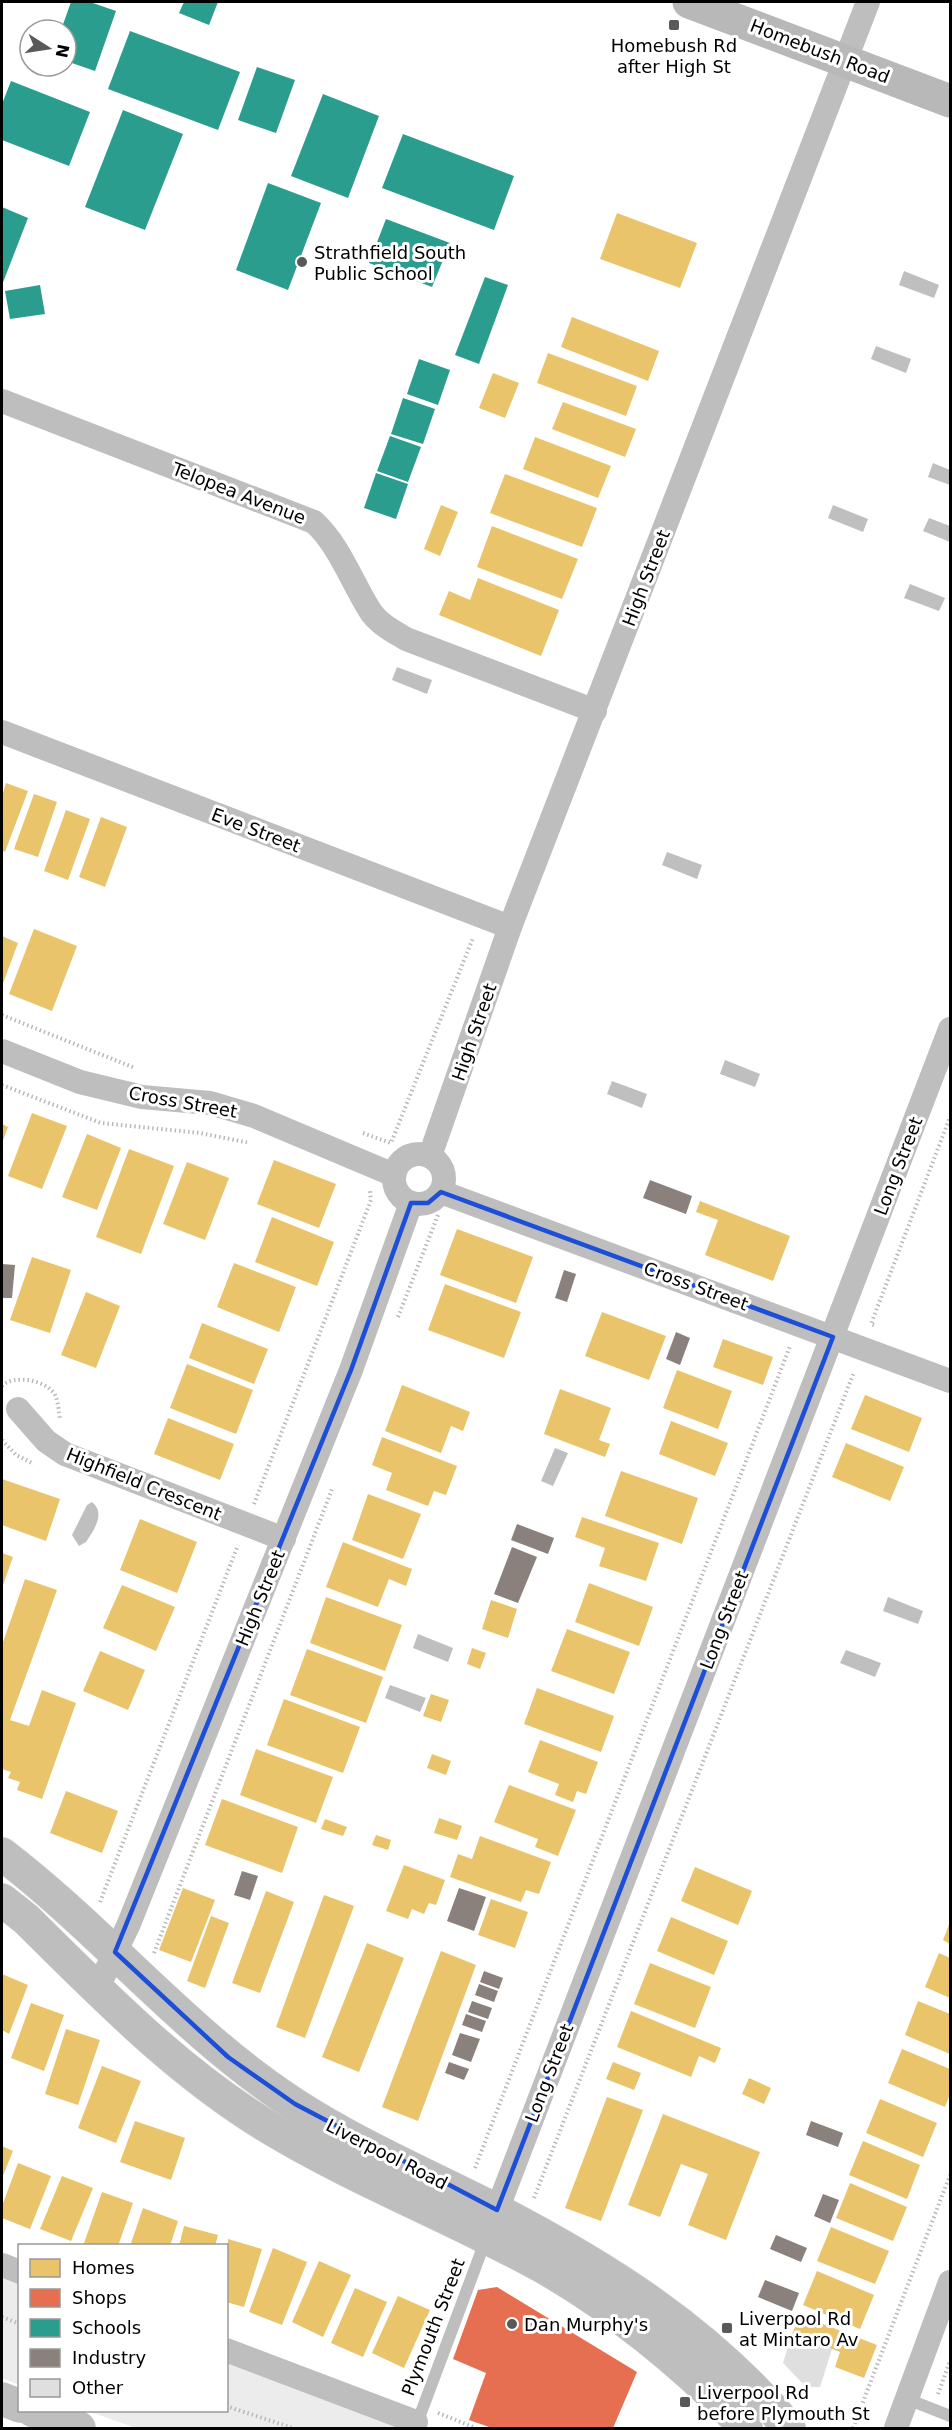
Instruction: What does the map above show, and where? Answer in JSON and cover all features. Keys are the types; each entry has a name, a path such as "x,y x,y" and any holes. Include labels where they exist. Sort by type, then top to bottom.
{"main road":[{"name":"Homebush Road","path":"689,2 951,101"},
{"name":"Liverpool Road","path":"2,1854 115,1952 228,2057 286,2098 491,2224 553,2274 608,2307 653,2341 707,2388 746,2428"},
{"name":"Liverpool Road","path":"2,1900 26,1919 97,1989 191,2074 252,2117 372,2183 580,2256 683,2324 734,2370 789,2428"},
{"path":"2,2399 18,2405"},
{"path":"37,2412 79,2428"}],"street":[{"name":"High Street","path":"430,1156 510,927 868,2"},
{"name":"Telopea Avenue","path":"2,401 314,522 326,532 370,611 398,634 416,644 595,711"},
{"name":"Eve Street","path":"2,732 510,927"},
{"name":"Long Street","path":"491,2224 951,1029"},
{"name":"Cross Street","path":"2,1052 80,1082 142,1097 210,1103 254,1116 394,1176"},
{"path":"418,1153 430,1156 442,1168 444,1177 440,1206 411,1203 397,1192 394,1176 397,1167 410,1155 418,1153"},
{"name":"High Street","path":"97,1989 115,1952 284,1539 351,1370 411,1203"},
{"name":"Cross Street","path":"440,1206 833,1337 951,1381"},
{"name":"Highfield Crescent","path":"18,1408 46,1442 65,1454 284,1539"},
{"path":"2,2265 18,2270"},
{"path":"896,2428 951,2282"},
{"path":"228,2351 416,2425"}],"lane":[{"name":"Plymouth Street","path":"416,2425 491,2224"},
{"path":"907,2399 951,2416"}],"path":[{"path":"361,1132 391,1143 475,934"},
{"path":"2,1016 141,1071"},
{"path":"2,1085 101,1123 200,1133 260,1146"},
{"path":"881,1328 871,1324 951,1117"},
{"path":"252,1510 371,1200 370,1189 364,1187"},
{"path":"396,1322 440,1206 450,1218"},
{"path":"474,2171 791,1346 780,1342"},
{"path":"534,2198 854,1372"},
{"path":"2,1386 18,1379 46,1386 55,1395 61,1425"},
{"path":"2,1440 16,1455 40,1466"},
{"path":"153,1955 332,1488"},
{"path":"99,1905 239,1544 228,1540"},
{"path":"853,2428 951,2175"},
{"path":"2,2317 18,2323"},
{"path":"228,2407 293,2428"}],"highlighted area":[{"path":"441,1192 833,1337 497,2210 295,2104 228,2057 115,1952 351,1370 411,1203 428,1203"}],"shaded area":[{"path":"904,271 939,285 934,298 899,285"},
{"path":"876,346 911,359 906,373 871,359"},
{"path":"933,463 950,470 950,485 928,477"},
{"path":"833,505 868,519 863,532 828,518"},
{"path":"929,518 950,526 950,542 923,531"},
{"path":"910,584 945,598 939,611 904,598"},
{"path":"397,667 432,680 427,694 392,680"},
{"path":"667,852 702,865 697,879 662,865"},
{"path":"725,1060 760,1074 755,1087 720,1074"},
{"path":"612,1081 647,1094 642,1108 607,1094"},
{"path":"555,1448 568,1453 553,1486 541,1481"},
{"path":"92,1502 98,1511 97,1522 86,1542 79,1546 72,1535 87,1505"},
{"path":"888,1597 923,1611 918,1624 883,1611"},
{"path":"418,1634 453,1648 448,1662 413,1648"},
{"path":"846,1650 881,1663 875,1677 840,1663"},
{"path":"390,1685 426,1698 420,1712 385,1698"},
{"path":"2,2278 18,2285 18,2385 2,2378"},
{"path":"228,2361 402,2428 136,2428 91,2412 228,2412"}],"building: Homes":[{"path":"617,213 697,243 680,288 600,259"},
{"path":"572,317 659,351 648,381 561,347"},
{"path":"548,353 637,386 626,416 537,383"},
{"path":"493,373 519,383 505,418 479,408"},
{"path":"563,402 636,429 625,457 552,429"},
{"path":"535,437 611,466 598,498 523,469"},
{"path":"505,474 597,508 582,547 490,513"},
{"path":"441,505 458,512 440,556 424,549"},
{"path":"492,526 578,559 562,599 477,567"},
{"path":"478,578 559,610 541,656 439,615 449,591 470,600"},
{"path":"6,783 28,791 5,852 2,850 2,796"},
{"path":"34,794 57,802 38,857 14,849"},
{"path":"66,810 90,819 68,880 44,871"},
{"path":"101,817 127,827 105,887 79,877"},
{"path":"34,929 77,946 52,1011 9,994"},
{"path":"2,936 18,943 2,986"},
{"path":"32,1113 67,1126 42,1189 8,1176"},
{"path":"2,1124 8,1127 2,1143"},
{"path":"87,1134 121,1148 97,1210 62,1197"},
{"path":"129,1149 174,1166 141,1254 96,1237"},
{"path":"274,1160 336,1184 319,1228 257,1204"},
{"path":"187,1162 229,1178 205,1240 163,1224"},
{"path":"700,1201 790,1236 773,1281 705,1255 718,1220 696,1212"},
{"path":"272,1217 334,1242 317,1286 255,1262"},
{"path":"457,1229 533,1257 516,1303 440,1275"},
{"path":"32,1257 71,1270 50,1333 10,1320"},
{"path":"234,1263 296,1287 279,1332 217,1307"},
{"path":"445,1284 521,1312 504,1358 428,1330"},
{"path":"86,1292 120,1306 96,1368 61,1355"},
{"path":"602,1312 666,1336 649,1380 585,1356"},
{"path":"202,1323 268,1349 254,1384 189,1358"},
{"path":"723,1339 773,1357 763,1385 713,1367"},
{"path":"187,1364 253,1390 236,1434 170,1408"},
{"path":"677,1370 732,1391 718,1429 663,1408"},
{"path":"402,1385 470,1412 463,1431 451,1426 441,1453 385,1431"},
{"path":"560,1389 611,1408 599,1440 610,1444 605,1457 544,1434"},
{"path":"865,1395 922,1418 909,1452 851,1429"},
{"path":"168,1418 234,1444 220,1480 154,1454"},
{"path":"671,1421 728,1443 715,1476 659,1454"},
{"path":"382,1437 457,1466 446,1495 434,1491 428,1506 386,1490 392,1473 372,1465"},
{"path":"846,1443 904,1467 890,1501 832,1477"},
{"path":"621,1471 698,1498 682,1544 605,1516"},
{"path":"2,1479 60,1499 46,1541 2,1525"},
{"path":"368,1494 421,1514 403,1559 352,1540"},
{"path":"582,1517 659,1543 646,1581 599,1566 605,1548 575,1537"},
{"path":"140,1519 197,1542 177,1593 120,1570"},
{"path":"343,1542 412,1569 406,1586 389,1579 378,1607 326,1587"},
{"path":"2,1553 13,1557 2,1588"},
{"path":"25,1579 57,1590 10,1720 29,1726 42,1690 76,1703 42,1799 17,1790 20,1782 8,1778 11,1772 2,1769 2,1645"},
{"path":"589,1583 653,1607 639,1646 575,1622"},
{"path":"122,1585 175,1607 156,1651 103,1628"},
{"path":"326,1597 402,1625 385,1671 310,1643"},
{"path":"491,1600 517,1609 508,1638 482,1629"},
{"path":"567,1629 630,1652 614,1694 551,1671"},
{"path":"472,1648 486,1653 480,1669 467,1664"},
{"path":"307,1649 383,1677 366,1723 290,1695"},
{"path":"100,1651 145,1670 128,1710 83,1691"},
{"path":"537,1688 614,1716 601,1752 524,1724"},
{"path":"431,1694 449,1700 441,1722 423,1716"},
{"path":"284,1699 360,1727 343,1773 267,1745"},
{"path":"540,1740 598,1762 586,1794 577,1791 573,1802 555,1795 559,1784 528,1772"},
{"path":"256,1749 333,1777 316,1823 240,1795"},
{"path":"432,1754 451,1761 446,1775 427,1768"},
{"path":"509,1785 576,1810 558,1856 535,1847 538,1839 494,1822"},
{"path":"66,1791 118,1811 102,1853 50,1833"},
{"path":"222,1799 298,1827 282,1873 205,1845"},
{"path":"439,1818 462,1826 457,1840 434,1833"},
{"path":"325,1819 347,1827 343,1836 321,1829"},
{"path":"376,1835 391,1840 388,1850 372,1845"},
{"path":"480,1836 551,1862 539,1894 526,1890 521,1902 450,1877 458,1854 472,1859"},
{"path":"404,1865 445,1880 436,1905 429,1903 424,1914 412,1909 408,1919 386,1911"},
{"path":"695,1867 752,1891 738,1925 681,1901"},
{"path":"183,1888 215,1900 191,1962 159,1950"},
{"path":"266,1891 294,1902 260,1993 232,1983"},
{"path":"324,1895 354,1906 305,2038 276,2027"},
{"path":"491,1899 528,1912 515,1948 478,1935"},
{"path":"211,1916 229,1923 205,1988 187,1981"},
{"path":"671,1917 728,1941 714,1975 657,1951"},
{"path":"950,1922 950,1944 943,1940"},
{"path":"367,1943 404,1958 359,2072 322,2057"},
{"path":"441,1951 476,1965 418,2121 382,2107"},
{"path":"939,1953 950,1958 950,1998 925,1987"},
{"path":"650,1963 711,1987 695,2028 634,2004"},
{"path":"2,1974 28,1985 9,2034 2,2030"},
{"path":"918,2001 950,2014 950,2054 905,2035"},
{"path":"31,2003 64,2015 44,2071 11,2058"},
{"path":"631,2011 721,2048 715,2063 699,2056 691,2077 617,2047"},
{"path":"66,2029 100,2040 78,2105 45,2094"},
{"path":"902,2049 950,2069 950,2094 945,2107 888,2083"},
{"path":"613,2062 641,2073 634,2090 606,2079"},
{"path":"102,2066 141,2081 116,2143 78,2128"},
{"path":"749,2078 771,2088 764,2104 742,2094"},
{"path":"607,2097 643,2110 601,2221 565,2208"},
{"path":"880,2099 937,2123 923,2157 866,2133"},
{"path":"663,2114 760,2152 726,2240 688,2225 708,2174 681,2164 660,2217 628,2205"},
{"path":"135,2121 185,2138 171,2180 120,2162"},
{"path":"863,2141 920,2165 907,2199 849,2175"},
{"path":"2,2146 13,2151 2,2178"},
{"path":"18,2163 51,2176 30,2229 2,2218 2,2206"},
{"path":"62,2176 93,2188 71,2241 40,2229"},
{"path":"850,2183 907,2207 893,2241 836,2218"},
{"path":"102,2192 133,2203 119,2244 84,2244"},
{"path":"143,2208 178,2221 171,2244 131,2244"},
{"path":"184,2226 218,2235 216,2244 180,2244"},
{"path":"831,2227 889,2251 875,2284 817,2261"},
{"path":"228,2239 262,2249 244,2307 228,2303"},
{"path":"273,2248 307,2262 282,2325 249,2312"},
{"path":"319,2261 351,2275 323,2337 292,2322"},
{"path":"817,2271 874,2295 860,2329 803,2305"},
{"path":"355,2288 387,2302 363,2357 331,2343"},
{"path":"398,2296 430,2310 404,2368 372,2353"},
{"path":"800,2315 877,2345 864,2378 835,2367 840,2352 792,2334"}],"building: Shops":[{"name":"Dan Murphy's","path":"497,2287 637,2372 613,2428 492,2428 469,2420 486,2373 453,2359 478,2290"}],"building: Schools":[{"path":"71,2 90,2 116,11 95,71 78,65 78,18 65,18"},
{"path":"184,2 218,2 209,25 179,13"},
{"path":"130,31 240,72 218,130 108,89"},
{"path":"257,67 295,80 276,133 238,120"},
{"path":"11,81 90,112 69,166 2,140 2,104"},
{"path":"323,94 379,116 348,198 291,176"},
{"path":"123,110 183,134 145,230 85,207"},
{"path":"403,134 514,176 494,230 382,188"},
{"path":"268,183 321,203 288,290 236,270"},
{"path":"2,207 28,218 2,285"},
{"path":"386,219 450,243 432,287 369,263"},
{"path":"485,277 508,285 479,364 455,355"},
{"path":"40,285 45,314 10,319 5,291"},
{"path":"419,359 450,370 438,405 407,394"},
{"path":"403,398 435,409 423,444 391,434"},
{"path":"390,436 421,447 408,482 377,471"},
{"path":"376,473 408,484 396,519 364,508"}],"building: Industry":[{"path":"650,1180 692,1196 686,1214 643,1198"},
{"path":"2,1264 15,1265 12,1298 2,1298"},
{"path":"564,1270 576,1274 567,1302 555,1298"},
{"path":"676,1332 690,1338 680,1365 666,1359"},
{"path":"517,1524 554,1538 548,1554 511,1540"},
{"path":"512,1547 537,1557 518,1603 494,1594"},
{"path":"242,1871 258,1876 250,1900 234,1895"},
{"path":"459,1888 486,1897 474,1931 447,1921"},
{"path":"484,1971 503,1978 499,1989 480,1982"},
{"path":"479,1984 498,1991 494,2002 475,1995"},
{"path":"472,2001 492,2008 488,2019 468,2012"},
{"path":"466,2014 486,2021 482,2032 462,2025"},
{"path":"460,2033 480,2039 471,2062 452,2055"},
{"path":"449,2062 469,2069 464,2080 445,2073"},
{"path":"811,2121 843,2133 838,2147 806,2135"},
{"path":"823,2194 839,2200 830,2223 814,2216"},
{"path":"776,2235 807,2248 801,2262 770,2249"},
{"path":"765,2280 799,2293 792,2311 758,2297"}],"building: Other":[{"path":"792,2334 832,2349 820,2387 806,2387 783,2363"}],"place":[{"name":"Homebush Rd after High St","path":"674,25"},
{"name":"Strathfield South Public School","path":"302,262"},
{"name":"Dan Murphy's","path":"512,2324"},
{"name":"Liverpool Rd at Mintaro Av","path":"727,2328"},
{"name":"Liverpool Rd before Plymouth St","path":"685,2402"}]}
